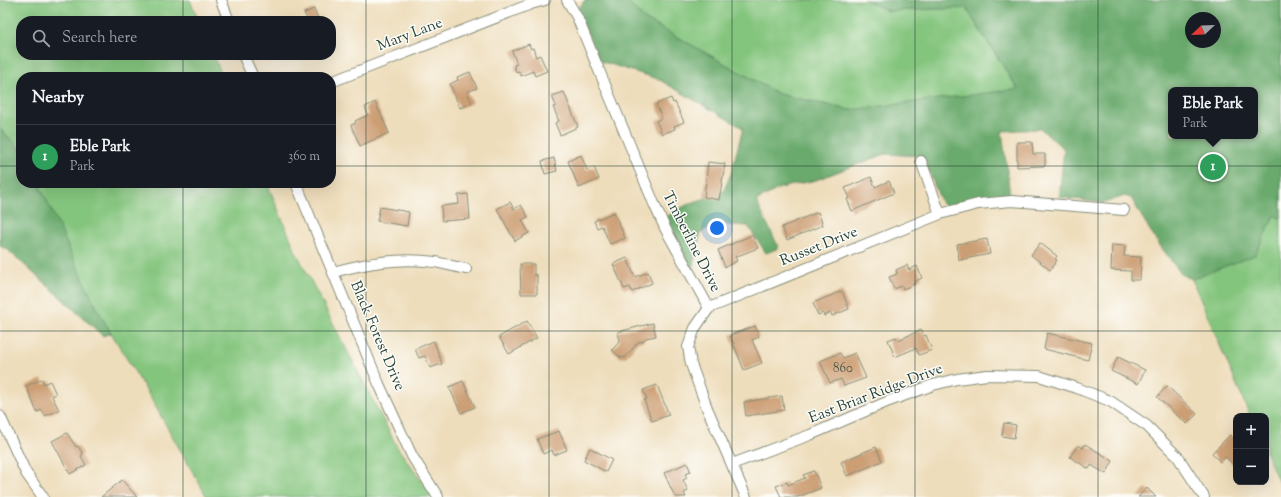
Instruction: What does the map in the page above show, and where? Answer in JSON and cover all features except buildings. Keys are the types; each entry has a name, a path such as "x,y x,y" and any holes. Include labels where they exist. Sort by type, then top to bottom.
{"street":[{"path":"221,0 227,16"},
{"name":"Mary Lane","path":"336,80 531,4 545,0"},
{"name":"Timberline Drive","path":"567,0 577,17 664,228 709,308 695,328 688,348 691,364 707,408 746,497"},
{"path":"245,60 251,72"},
{"path":"921,161 940,214"},
{"name":"Black Forest Drive","path":"298,188 380,384 412,456 438,497"},
{"name":"Russet Drive","path":"709,308 940,214 978,204 1012,201 1124,210"},
{"path":"333,272 362,264 397,260 435,262 466,269"},
{"name":"East Briar Ridge Drive","path":"732,464 889,401 933,385 957,379 987,375 1039,376 1077,388 1110,401 1147,426 1178,457 1204,497"},
{"path":"0,416 26,473 43,497"}],"green space":[{"path":"0,0 190,0 197,16 16,16 16,60 215,60 221,72 16,72 16,144 0,129"},
{"path":"585,0 626,0 643,18 779,94 850,110 1018,89 966,8 888,11 865,0 1281,0 1281,218 1274,216 1255,255 1192,279 1182,275 1155,239 1131,198 1125,196 1104,203 1059,197 1064,149 1041,129 1002,131 1010,195 972,199 948,206 942,204 927,166 921,156 885,154 816,180 780,188 756,201 779,248 766,253 748,226 716,224 701,232 692,269 664,218 688,204 723,192 731,174 743,128 658,79 600,61 577,10"},
{"path":"626,0 865,0 888,11 966,8 1018,90 850,110 779,94 643,18"},
{"path":"1281,0 1281,488 1269,460 1269,413 1249,413 1097,56 1185,43 1185,48 1221,48 1221,16"},
{"path":"0,129 16,144 16,188 40,188 91,296 111,333 103,336 7,249 0,246"},
{"path":"40,188 269,188 296,252 397,447 433,497 207,497 149,395 96,308"}],"place":[{"name":"Eble Park","path":"1213,167"}]}
